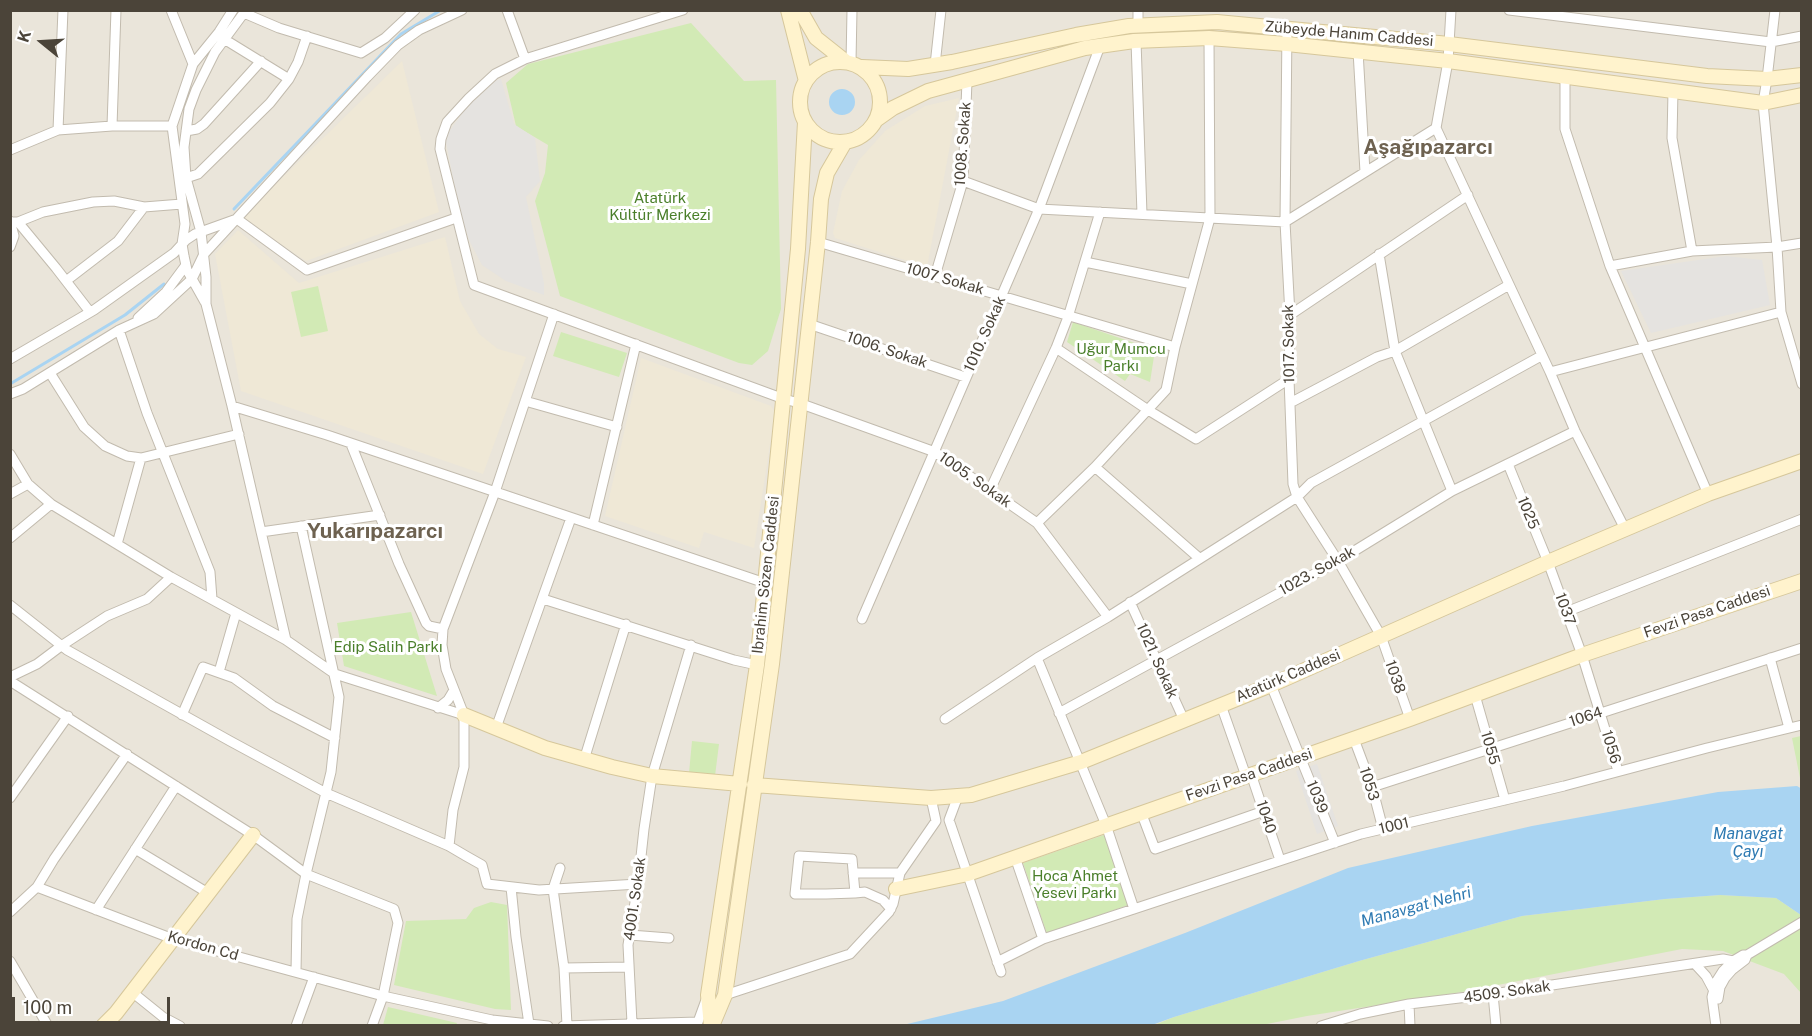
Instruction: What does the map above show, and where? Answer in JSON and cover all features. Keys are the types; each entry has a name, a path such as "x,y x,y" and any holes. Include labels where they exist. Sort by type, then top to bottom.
{"main road":[{"path":"788,10 806,81"},
{"path":"800,10 816,38 871,75 878,85 881,97 876,120 858,139 845,142 826,140 810,129 805,122 801,112 801,90 812,72 821,66 830,62 852,64"},
{"name":"Zübeyde Hanım Caddesi","path":"852,64 908,69 1076,35 1138,25 1217,22 1449,44 1707,75 1767,79 1802,75"},
{"name":"Zübeyde Hanım Caddesi","path":"876,120 893,108 928,91 1085,48 1136,41 1209,38 1448,61 1763,103 1802,95"},
{"name":"Ibrahim Sözen Caddesi","path":"711,1026 725,995 747,785 798,249 805,122"},
{"name":"Ibrahim Sözen Caddesi","path":"711,1026 708,995 772,664 821,199 827,173 845,142"},
{"name":"Atatürk Caddesi","path":"464,716 545,748 652,776 931,798 971,795 1081,762 1271,685 1708,494 1802,461"},
{"name":"Fevzi Pasa Caddesi","path":"896,889 968,874 1354,739 1582,655 1802,580"},
{"path":"102,1026 117,1013 253,835"}],"street":[{"path":"58,130 63,10"},
{"path":"111,126 116,10"},
{"path":"171,10 193,64"},
{"path":"206,304 186,265 182,244 185,224 172,126 193,64 219,32 233,10"},
{"path":"286,640 239,434 206,304 206,276 201,232 186,178 184,147 189,109 215,52 245,12 279,28 361,53 385,38 415,10"},
{"path":"10,394 23,389 119,330 154,314 192,279 204,255 398,45 419,30 462,10"},
{"path":"507,10 525,59"},
{"path":"236,219 307,270 456,218 440,149 444,129 447,122 469,98 495,74 525,59 683,10"},
{"path":"852,10 852,64"},
{"path":"935,64 941,10"},
{"path":"1138,10 1138,25"},
{"path":"1451,10 1448,61 1436,128 1550,372 1575,431 1625,529"},
{"path":"1509,10 1573,15 1771,42 1802,36"},
{"path":"1775,10 1763,103 1781,312 1802,384"},
{"name":"1017. Sokak","path":"1287,28 1285,222 1290,315 1289,379 1293,484 1297,497 1338,561 1381,636"},
{"path":"186,178 198,174 270,103 289,79 307,36"},
{"path":"1037,523 1095,467 1166,390 1175,347 1210,218 1209,38"},
{"path":"224,39 289,79"},
{"path":"1136,41 1142,214"},
{"name":"1010. Sokak","path":"862,619 1039,209 1100,46"},
{"path":"1359,51 1365,172"},
{"path":"186,131 197,129 204,124 261,61"},
{"path":"1565,76 1565,129 1610,266 1708,494"},
{"name":"1008. Sokak","path":"936,276 963,181 967,81"},
{"path":"1673,91 1672,138 1692,251"},
{"path":"10,150 58,130 111,126 172,126"},
{"path":"963,181 1039,209 1285,222 1436,128"},
{"path":"1290,315 1468,195"},
{"path":"13,222 43,212 93,202 114,201 144,207 182,204"},
{"path":"66,281 118,241 144,207"},
{"path":"990,490 1056,348 1100,212"},
{"name":"1005. Sokak","path":"456,218 474,285 935,452 1037,523 1108,616"},
{"path":"10,359 90,312 174,254 186,240 236,219"},
{"path":"10,247 14,236 13,222"},
{"path":"13,222 66,281 90,312"},
{"name":"1007 Sokak","path":"818,242 1175,347"},
{"path":"1610,266 1692,251 1777,247 1802,243"},
{"path":"1379,254 1395,351 1452,491"},
{"path":"1085,262 1192,284"},
{"path":"136,322 139,316 166,292 186,265"},
{"path":"1290,403 1377,357 1395,351 1509,285"},
{"path":"1550,372 1781,312"},
{"path":"449,846 453,810 464,767 464,716 446,669 442,645 443,630 495,492 554,314"},
{"name":"1006. Sokak","path":"809,324 965,377"},
{"path":"119,330 147,413 210,572 212,599"},
{"path":"593,525 636,344"},
{"path":"1056,348 1148,410 1196,439 1289,379"},
{"path":"945,718 1037,658 1131,602 1297,497 1311,483 1541,356"},
{"path":"50,373 84,427 105,446 127,456 141,458 239,434"},
{"path":"525,401 617,427"},
{"path":"232,406 765,583"},
{"name":"1023. Sokak","path":"1059,713 1338,561 1452,491 1575,431"},
{"path":"351,444 399,564 426,623 443,630"},
{"path":"10,454 28,484 51,504 171,577 286,640 335,674 464,716"},
{"path":"117,544 141,458"},
{"name":"1025","path":"1508,465 1548,562"},
{"path":"1095,467 1199,558"},
{"path":"10,494 28,484"},
{"path":"10,538 51,504"},
{"path":"261,532 380,515"},
{"path":"496,728 571,518"},
{"path":"1566,612 1802,519"},
{"path":"296,972 297,919 331,772 339,697 301,526"},
{"name":"1037","path":"1548,562 1582,655"},
{"path":"171,577 147,599 107,616 37,664 10,679 253,835 306,874 394,909 398,923 383,996 372,1026"},
{"path":"543,599 734,660 757,665"},
{"name":"1021. Sokak","path":"1131,602 1184,720"},
{"path":"10,605 61,646 182,715 326,793 449,846 482,865 487,884 539,890 638,884"},
{"path":"219,672 236,613"},
{"path":"584,760 626,624"},
{"name":"1038","path":"1381,636 1410,719"},
{"name":"4001. Sokak","path":"632,1023 628,945 652,776 691,645"},
{"name":"1064","path":"1372,787 1802,648"},
{"name":"1056","path":"1582,655 1618,771"},
{"path":"1037,658 1106,825 1134,909"},
{"path":"1770,658 1789,728"},
{"path":"182,715 203,667 234,678 273,706 335,738"},
{"name":"1039","path":"1271,685 1335,843"},
{"path":"438,708 448,700 454,690"},
{"name":"1055","path":"1474,695 1505,800"},
{"name":"1040","path":"1221,705 1264,811 1280,860"},
{"path":"10,798 68,716"},
{"name":"1001","path":"968,874 999,967 1043,939 1335,843 1383,829 1802,725"},
{"name":"1053","path":"1354,739 1372,787 1383,829"},
{"path":"10,912 37,886 127,754"},
{"path":"96,910 177,786"},
{"path":"958,796 949,820 968,874"},
{"path":"725,995 850,954 891,909 900,873 936,821 931,798"},
{"path":"1142,812 1155,849 1264,811"},
{"path":"135,849 208,893"},
{"path":"855,893 852,859 799,856 795,894 855,893 865,892 883,900 891,909"},
{"path":"1015,857 1043,939"},
{"path":"560,868 553,889 564,968 565,1025 698,1022 708,995"},
{"path":"853,873 900,873"},
{"name":"Kordon Cd","path":"37,886 173,939 383,996 492,1020 548,1026"},
{"path":"511,887 529,1024"},
{"path":"1722,1026 1718,1001 1720,987 1728,974 1748,955 1802,922"},
{"path":"630,934 669,938"},
{"name":"4509. Sokak","path":"1321,1026 1360,1014 1409,1004 1723,960 1733,961 1743,955 1748,955"},
{"path":"1713,989 1723,971 1733,961"},
{"path":"10,962 48,1026"},
{"path":"1695,964 1706,976 1713,989 1716,1026"},
{"path":"564,968 629,967"},
{"path":"296,1026 314,977"},
{"path":"132,992 163,1017 178,1025"},
{"path":"1493,994 1496,1026"},
{"path":"1409,1004 1410,1026"}],"shaded area":[{"path":"11,11 1801,11 1801,1025 11,1025"},
{"path":"402,61 439,212 306,261 241,218"},
{"path":"501,79 514,124 535,138 540,181 526,197 544,283 544,295 506,281 482,265 469,240 460,213 445,137 467,107"},
{"path":"959,98 927,267 835,238 833,233 842,191 859,160 885,131 925,106"},
{"path":"238,230 299,283 445,237 460,301 479,334 498,349 526,357 483,474 241,391 215,254"},
{"path":"1726,256 1762,260 1770,305 1651,333 1621,271"},
{"path":"641,358 771,406 775,412 754,548 704,532 699,548 605,516"},
{"path":"1317,764 1338,826 1317,834 1296,771"}],"green space":[{"name":"Atatürk Kültür Merkezi","path":"691,23 744,81 776,80 781,309 768,351 752,365 739,363 560,296 535,201 545,173 548,145 516,126 506,83 528,64"},
{"path":"318,286 328,331 301,337 291,292"},
{"name":"Uğur Mumcu Parkı","path":"1073,322 1155,350 1150,382 1130,374 1125,381 1067,342"},
{"path":"561,332 627,353 619,377 553,356"},
{"name":"Edip Salih Parkı","path":"411,612 437,696 344,666 337,623"},
{"path":"1802,736 1801,783 1792,738"},
{"path":"692,741 719,744 715,776 689,773"},
{"name":"Hoca Ahmet Yesevi Parkı","path":"1104,835 1128,905 1047,934 1023,863"},
{"path":"1720,895 1776,898 1801,915 1801,993 1784,974 1723,951 1682,949 1462,992 1262,1025 1152,1026 1174,1017 1359,961 1522,916 1665,899"},
{"path":"491,902 507,905 511,1010 495,1009 394,985 406,921 466,919 474,908"},
{"path":"388,1007 457,1023 456,1025 383,1025"}],"water":[{"path":"842,89 851,93 855,102 851,111 842,115 833,111 829,102 833,93"},
{"name":"Manavgat Çayı","path":"1797,786 1802,789 1801,915 1776,898 1720,895 1665,899 1522,916 1359,961 1152,1025 903,1025 1003,1001 1185,933 1348,868 1532,826 1718,792"}],"waterway":[{"path":"234,209 401,34 441,10"},
{"path":"10,384 125,315 164,284"}],"district":[{"name":"Aşağıpazarcı","path":"1428,148"},
{"name":"Yukarıpazarcı","path":"375,532"}],"water label":[{"name":"Manavgat Nehri","path":"1416,907"}]}
